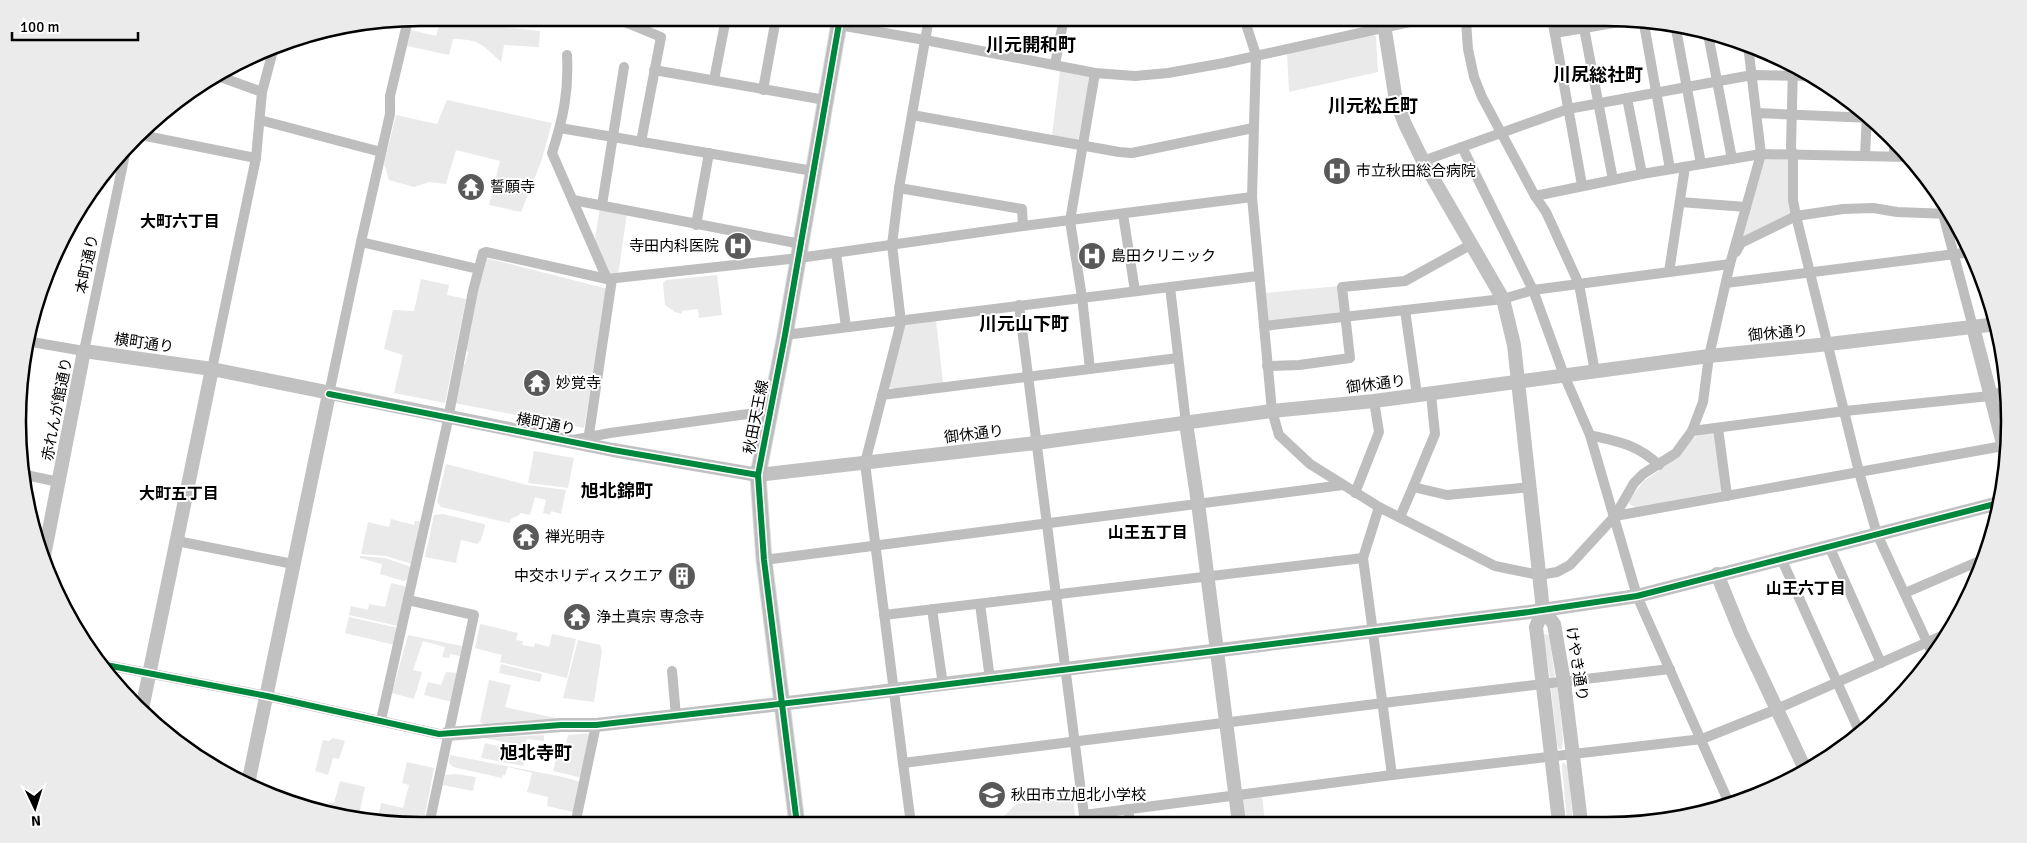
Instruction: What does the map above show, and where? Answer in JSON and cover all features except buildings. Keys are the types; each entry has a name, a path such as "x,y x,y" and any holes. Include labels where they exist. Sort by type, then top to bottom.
{"main road":[{"name":"秋田天王線","path":"797,817 764,560 758,475 785,335 839,26"}],"street":[{"path":"634,26 661,37 641,142"},
{"path":"714,80 724,26"},
{"path":"764,90 775,26"},
{"path":"862,26 1095,73 1135,76 1168,73 1224,63 1368,26"},
{"path":"910,817 865,463 902,322 892,245 899,188 928,26"},
{"path":"1056,64 1063,26"},
{"path":"1247,26 1256,55 1252,197 1258,276 1272,412 1279,436 1310,464 1379,507 1495,566 1540,575 1557,572 1570,565 1615,516 1634,483 1643,474 1676,453 1692,431 1702,402 1709,356 1730,264 1760,154 1749,53"},
{"path":"1385,26 1396,101 1423,161 1503,299 1514,345 1543,610 1536,627 1558,817"},
{"path":"1466,26 1468,49 1474,77 1501,134 1535,196 1546,212 1579,284 1595,372"},
{"path":"1554,26 1582,185"},
{"path":"1555,33 1596,26"},
{"path":"249,777 361,242 390,114 390,96 406,27"},
{"path":"1584,28 1613,180"},
{"path":"1645,29 1670,169"},
{"path":"1677,33 1701,164"},
{"path":"1709,40 1732,159"},
{"path":"144,703 256,158 262,92 272,55"},
{"path":"567,55 567,95 552,153 609,279 588,440 770,411"},
{"path":"602,205 624,67"},
{"path":"654,70 825,100"},
{"path":"1423,161 1568,109 1717,81 1787,71"},
{"path":"1090,369 1082,297 1070,221 1095,73"},
{"path":"1793,74 1791,148 1793,154 1793,200 1796,216 1877,534 1930,647"},
{"path":"225,79 262,92"},
{"path":"1627,98 1642,174"},
{"path":"1756,113 1857,117"},
{"path":"912,115 1132,153 1253,128"},
{"path":"260,120 381,152"},
{"path":"1865,155 1868,126"},
{"path":"560,128 813,171"},
{"path":"148,136 256,158"},
{"path":"1462,147 1533,290 1564,375 1590,435 1637,596 1727,798"},
{"path":"1894,152 1894,156"},
{"path":"696,225 709,153"},
{"path":"1535,196 1582,185 1760,154 1899,156"},
{"name":"本町通り","path":"84,351 123,162"},
{"path":"1670,272 1685,167"},
{"path":"899,188 1022,209 1023,226"},
{"path":"381,720 483,253 486,252 609,279 800,251 836,252 1252,197"},
{"path":"573,200 696,225 800,251"},
{"path":"1680,202 1746,207"},
{"path":"1730,264 1741,243 1796,216 1843,209 1873,208 1897,212 1939,210"},
{"path":"1123,214 1135,291"},
{"path":"1948,224 2000,436"},
{"path":"361,242 478,269"},
{"path":"1267,366 1299,365 1350,358 1342,286 1405,281 1472,244"},
{"path":"836,252 846,328"},
{"path":"1726,283 1963,253"},
{"path":"1264,326 1503,299 1533,290 1730,264"},
{"path":"785,335 902,322 1019,305 1258,276"},
{"path":"1170,287 1237,817"},
{"path":"1019,305 1054,594 1084,815 1392,774 1702,739 1777,709 1936,639"},
{"path":"1400,517 1436,434 1424,394 1405,310"},
{"name":"御休通り","path":"758,475 1374,401 1709,356 1988,325"},
{"name":"横町通り","path":"34,342 212,370 569,441 588,440 758,475"},
{"name":"赤れんが館通り","path":"46,546 84,351"},
{"path":"882,395 1178,358"},
{"path":"1692,431 2000,395"},
{"path":"1355,493 1378,432 1374,401"},
{"path":"1718,428 1727,496"},
{"path":"1590,435 1635,446 1659,465"},
{"path":"1615,516 1860,472 1999,454"},
{"path":"30,476 59,482"},
{"path":"764,560 1343,485"},
{"path":"1412,487 1447,496 1531,487"},
{"path":"111,666 267,696 439,734 561,725 596,725 943,685 1543,610 1637,596 1992,505"},
{"path":"1379,507 1363,558 1392,774"},
{"path":"177,541 293,564"},
{"path":"1829,546 1881,663"},
{"path":"884,615 1207,575 1363,558"},
{"path":"1781,558 1857,726"},
{"path":"1905,593 1975,563"},
{"path":"1717,574 1803,764"},
{"path":"408,600 474,615 452,726 447,734 431,817"},
{"path":"980,604 990,679"},
{"path":"932,609 943,685"},
{"name":"けやき通り","path":"1543,610 1554,624 1564,682 1580,817"},
{"path":"903,763 1225,722 1670,669"},
{"path":"672,671 676,716"},
{"path":"576,817 596,725"},
{"path":"1128,809 1129,817"}],"shaded area":[{"path":"439,26 495,26 540,31 539,47 504,45 501,62 485,47 469,40 453,39 449,55 407,46 411,30 436,36"},
{"path":"1369,32 1376,37 1378,72 1289,92 1287,52"},
{"path":"1060,71 1090,77 1078,141 1052,135"},
{"path":"447,100 552,123 541,162 521,212 489,205 500,161 456,150 446,184 430,182 414,187 389,180 384,164 396,115 437,124"},
{"path":"1761,154 1793,154 1796,216 1741,243"},
{"path":"600,207 627,213 618,276 607,277 594,246"},
{"path":"486,258 608,289 584,428 454,403 461,365 465,364 468,353 465,348"},
{"path":"717,275 722,315 699,318 698,309 682,311 682,314 675,312 665,305 663,283 666,280"},
{"path":"421,279 449,285 447,295 466,299 445,403 394,393 403,355 384,349 393,310 414,311"},
{"path":"1339,286 1342,314 1267,322 1264,293"},
{"path":"936,320 943,383 894,389 889,387 903,329 907,323"},
{"path":"1712,432 1715,434 1722,491 1637,508 1629,504 1629,500 1644,481 1667,465 1694,437"},
{"path":"534,451 574,458 568,488 528,483"},
{"path":"446,464 527,485 566,490 561,514 551,511 550,515 543,513 546,500 535,497 530,515 520,513 511,519 509,523 441,507 437,502"},
{"path":"443,514 484,524 485,526 481,540 477,544 461,540 456,563 425,557 434,515"},
{"path":"391,519 414,525 415,521 419,521 421,525 412,564 386,556 361,554 368,522 389,527"},
{"path":"360,556 385,558 411,567 409,578 404,581 380,574 382,564 360,558"},
{"path":"391,583 404,586 406,589 398,626 349,615 351,606 368,610 369,604 385,607"},
{"path":"349,617 398,628 394,645 345,633"},
{"path":"480,624 518,633 516,640 523,641 522,645 534,647 535,643 549,647 552,634 576,639 567,678 500,662 502,655 475,648"},
{"path":"1545,634 1549,635 1555,677 1552,681 1543,636"},
{"path":"408,635 462,646 460,656 450,654 449,658 442,657 445,647 423,641 413,670 422,672 414,699 392,693"},
{"path":"578,640 600,645 602,651 594,702 563,698"},
{"path":"501,664 542,674 540,682 499,673"},
{"path":"446,672 458,673 452,702 424,695 428,682 441,685"},
{"path":"489,680 511,685 505,707 565,720 485,725 480,722"},
{"path":"1553,685 1558,688 1563,740 1562,749 1559,749 1557,745 1551,689"},
{"path":"591,733 582,778 553,771 557,755 563,756 568,735"},
{"path":"544,735 544,741 527,739 525,746 484,738"},
{"path":"333,738 345,741 339,759 333,758 328,775 315,771 323,740 329,741"},
{"path":"485,743 518,751 523,758 524,766 481,758"},
{"path":"450,755 581,782 573,812 547,806 548,797 527,792 532,773 508,767 502,778 453,767 449,763"},
{"path":"407,762 434,768 425,817 379,814 381,803 403,808 409,785 402,783"},
{"path":"1563,762 1568,766 1573,817 1567,817"},
{"path":"455,774 476,777 473,791 443,785 445,775"},
{"path":"340,781 365,787 360,811 328,805 329,802 334,803"},
{"path":"1262,795 1264,817 1240,817 1238,798"},
{"path":"1073,797 1075,817 1003,817 1016,804"}],"cycle path":[{"path":"796,817 764,560 758,475 785,335 839,26"},
{"path":"329,394 613,450 758,475"},
{"path":"111,666 267,696 439,734 561,725 596,725 893,691 1529,612 1637,596 1992,505"}],"place":[{"name":"市立秋田総合病院","path":"1337,171"},
{"name":"誓願寺","path":"471,187"},
{"name":"寺田内科医院","path":"738,246"},
{"name":"島田クリニック","path":"1092,256"},
{"name":"妙覚寺","path":"537,383"},
{"name":"禅光明寺","path":"526,537"},
{"name":"中交ホリディスクエア","path":"682,576"},
{"name":"浄土真宗 専念寺","path":"577,617"},
{"name":"秋田市立旭北小学校","path":"992,795"}],"district":[{"name":"川元開和町","path":"1031,45"},
{"name":"川尻総社町","path":"1598,75"},
{"name":"川元松丘町","path":"1373,106"},
{"name":"大町六丁目","path":"180,221"},
{"name":"川元山下町","path":"1024,324"},
{"name":"旭北錦町","path":"617,491"},
{"name":"大町五丁目","path":"179,493"},
{"name":"山王五丁目","path":"1148,532"},
{"name":"山王六丁目","path":"1806,588"},
{"name":"旭北寺町","path":"536,753"}]}
